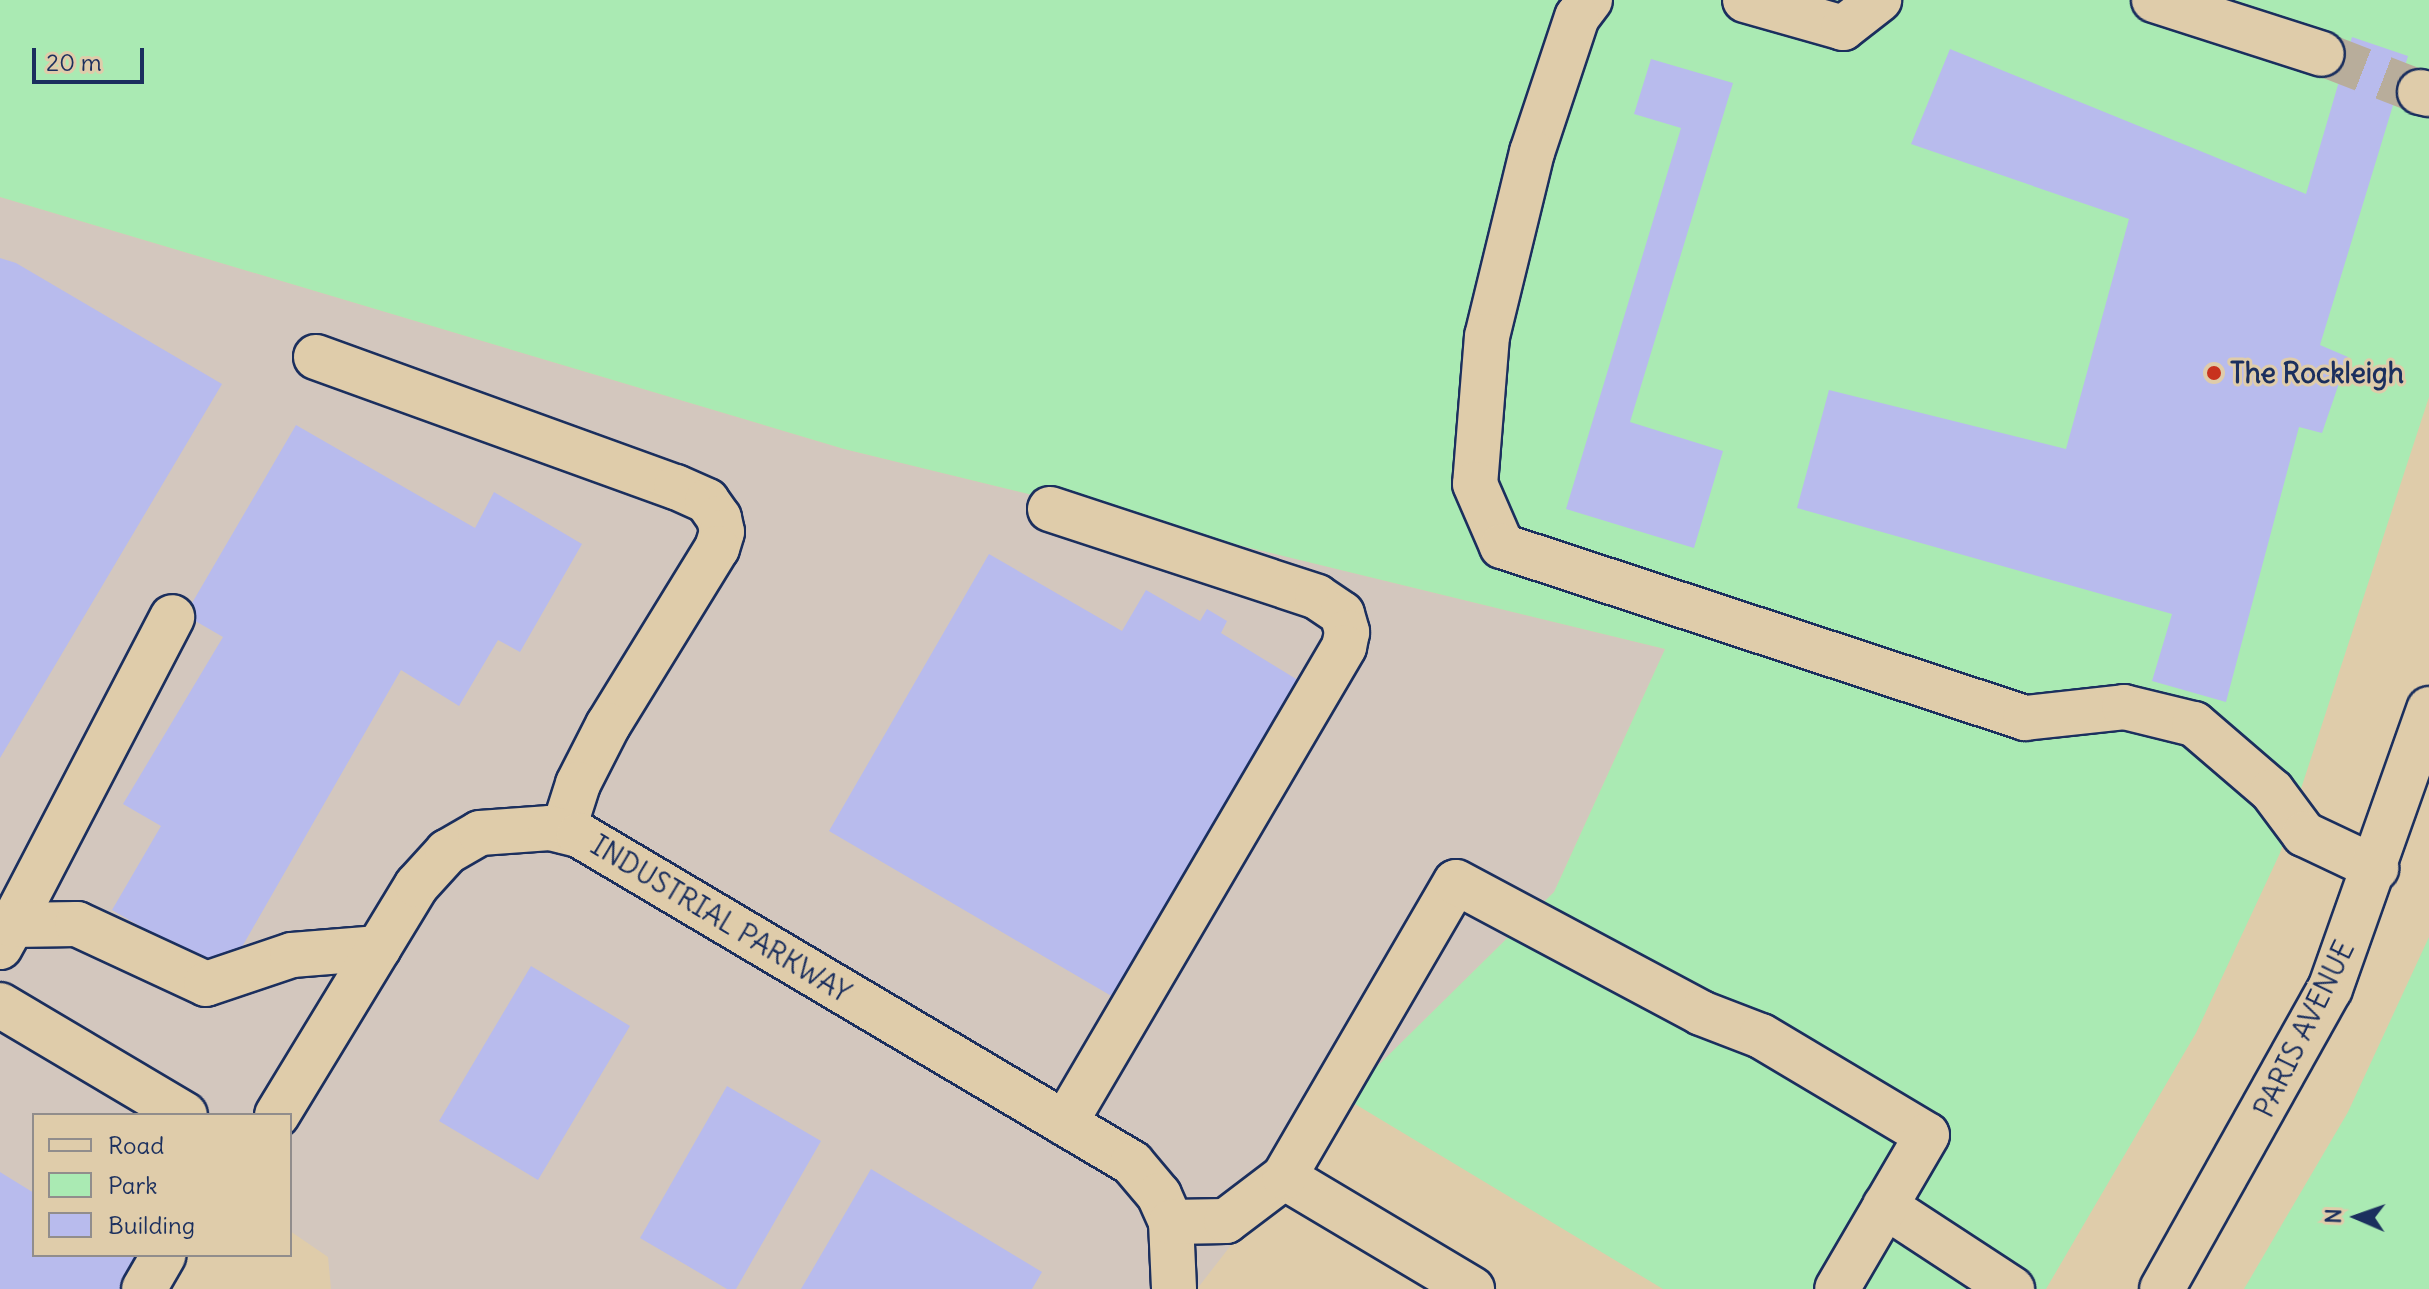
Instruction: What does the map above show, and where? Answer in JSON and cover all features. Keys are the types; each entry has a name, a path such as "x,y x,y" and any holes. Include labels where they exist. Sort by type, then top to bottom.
{"street":[{"path":"1590,0 1577,17 1532,152 1487,336 1475,484 1502,546 2025,718 2124,707 2194,724 2272,791 2304,834 2376,868"},
{"path":"1745,0 1843,28 1879,0"},
{"path":"2154,0 2322,54"},
{"path":"316,357 676,487 707,501 719,518 717,548 608,725 578,784 563,831"},
{"path":"1050,509 1317,597 1342,614 1347,632 1344,647 1065,1123"},
{"path":"6,936 172,617"},
{"name":"PARIS AVENUE","path":"2162,1289 2330,989 2376,868 2429,709"},
{"name":"INDUSTRIAL PARKWAY","path":"278,1113 417,885 447,852 480,833 563,831 579,835 1132,1163 1159,1195 1171,1222 1174,1289"},
{"path":"1171,1222 1226,1221 1284,1177 1456,882 1701,1013 1761,1036 1927,1135 1837,1289"},
{"path":"6,936 53,920 77,924 206,984 292,955 379,948"},
{"path":"0,1005 182,1113"},
{"path":"1284,1177 1472,1289"},
{"path":"1885,1206 2012,1289"},
{"path":"144,1289 163,1257"}],"shaded area":[{"path":"0,197 844,449 1665,649 1554,892 1345,1098 1197,1289 331,1289 328,1257 292,1232 292,1113 32,1113 32,1257 187,1257 167,1289 0,1289"}],"green space":[{"path":"0,0 2429,0 2429,397 2280,853 2196,1033 2046,1289 1663,1289 1345,1098 1554,892 1665,649 844,449 0,197"},
{"path":"2429,937 2429,1289 2244,1289 2348,1112"}],"building":[{"name":"The Rockleigh","path":"2352,37 2408,56 2320,345 2348,357 2322,433 2299,427 2226,702 2152,681 2172,614 1797,508 1829,390 2066,449 2129,219 1911,144 1950,49 2306,194"},
{"path":"1651,59 1733,83 1630,422 1723,451 1694,548 1566,509 1681,128 1634,114"},
{"path":"0,258 16,263 222,384 0,758"},
{"path":"296,425 475,528 494,492 582,544 520,652 498,640 459,706 401,670 235,959 209,966 112,910 161,826 123,804 223,637 185,615"},
{"path":"989,554 1122,631 1146,590 1200,621 1207,609 1227,621 1221,633 1306,685 1120,1001 829,831"},
{"path":"531,966 630,1026 538,1180 439,1121"},
{"path":"727,1086 821,1141 736,1289 727,1289 640,1238"},
{"path":"871,1169 1042,1272 1032,1289 801,1289"},
{"path":"0,1172 32,1192 32,1257 140,1257 147,1261 130,1289 0,1289"}],"tunnel":[{"path":"2322,54 2420,92"}],"place":[{"name":"The Rockleigh","path":"2214,373"}]}
